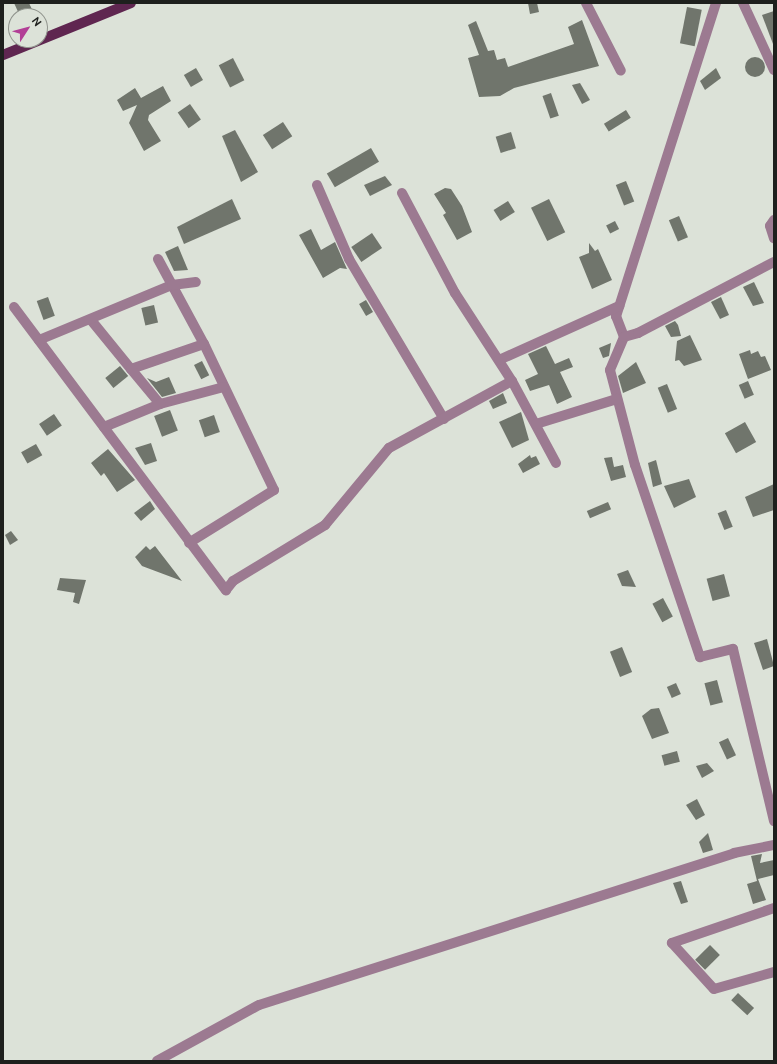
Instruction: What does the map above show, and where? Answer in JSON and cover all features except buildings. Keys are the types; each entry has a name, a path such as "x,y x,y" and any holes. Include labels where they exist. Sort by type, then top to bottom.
{"main road":[{"path":"3,56 131,3"}],"street":[{"path":"586,3 621,71"},
{"path":"716,3 616,316 624,337 610,370 617,399 675,592 700,658 733,649 774,821"},
{"path":"743,3 774,70"},
{"path":"317,185 349,259 444,419"},
{"path":"402,193 455,293 512,381 556,463"},
{"path":"774,220 770,226 774,238"},
{"path":"158,259 204,344 274,490 189,543"},
{"path":"624,337 638,333 774,262"},
{"path":"39,340 91,320 172,285 196,282"},
{"path":"499,360 619,306"},
{"path":"14,307 189,543 226,590 233,581 325,525 389,448 512,381"},
{"path":"91,320 160,404"},
{"path":"131,369 204,344"},
{"path":"104,427 160,404 224,387"},
{"path":"536,424 617,399"},
{"path":"157,1061 259,1005 734,853 774,845"},
{"path":"774,908 672,943 714,989 774,972"}]}
